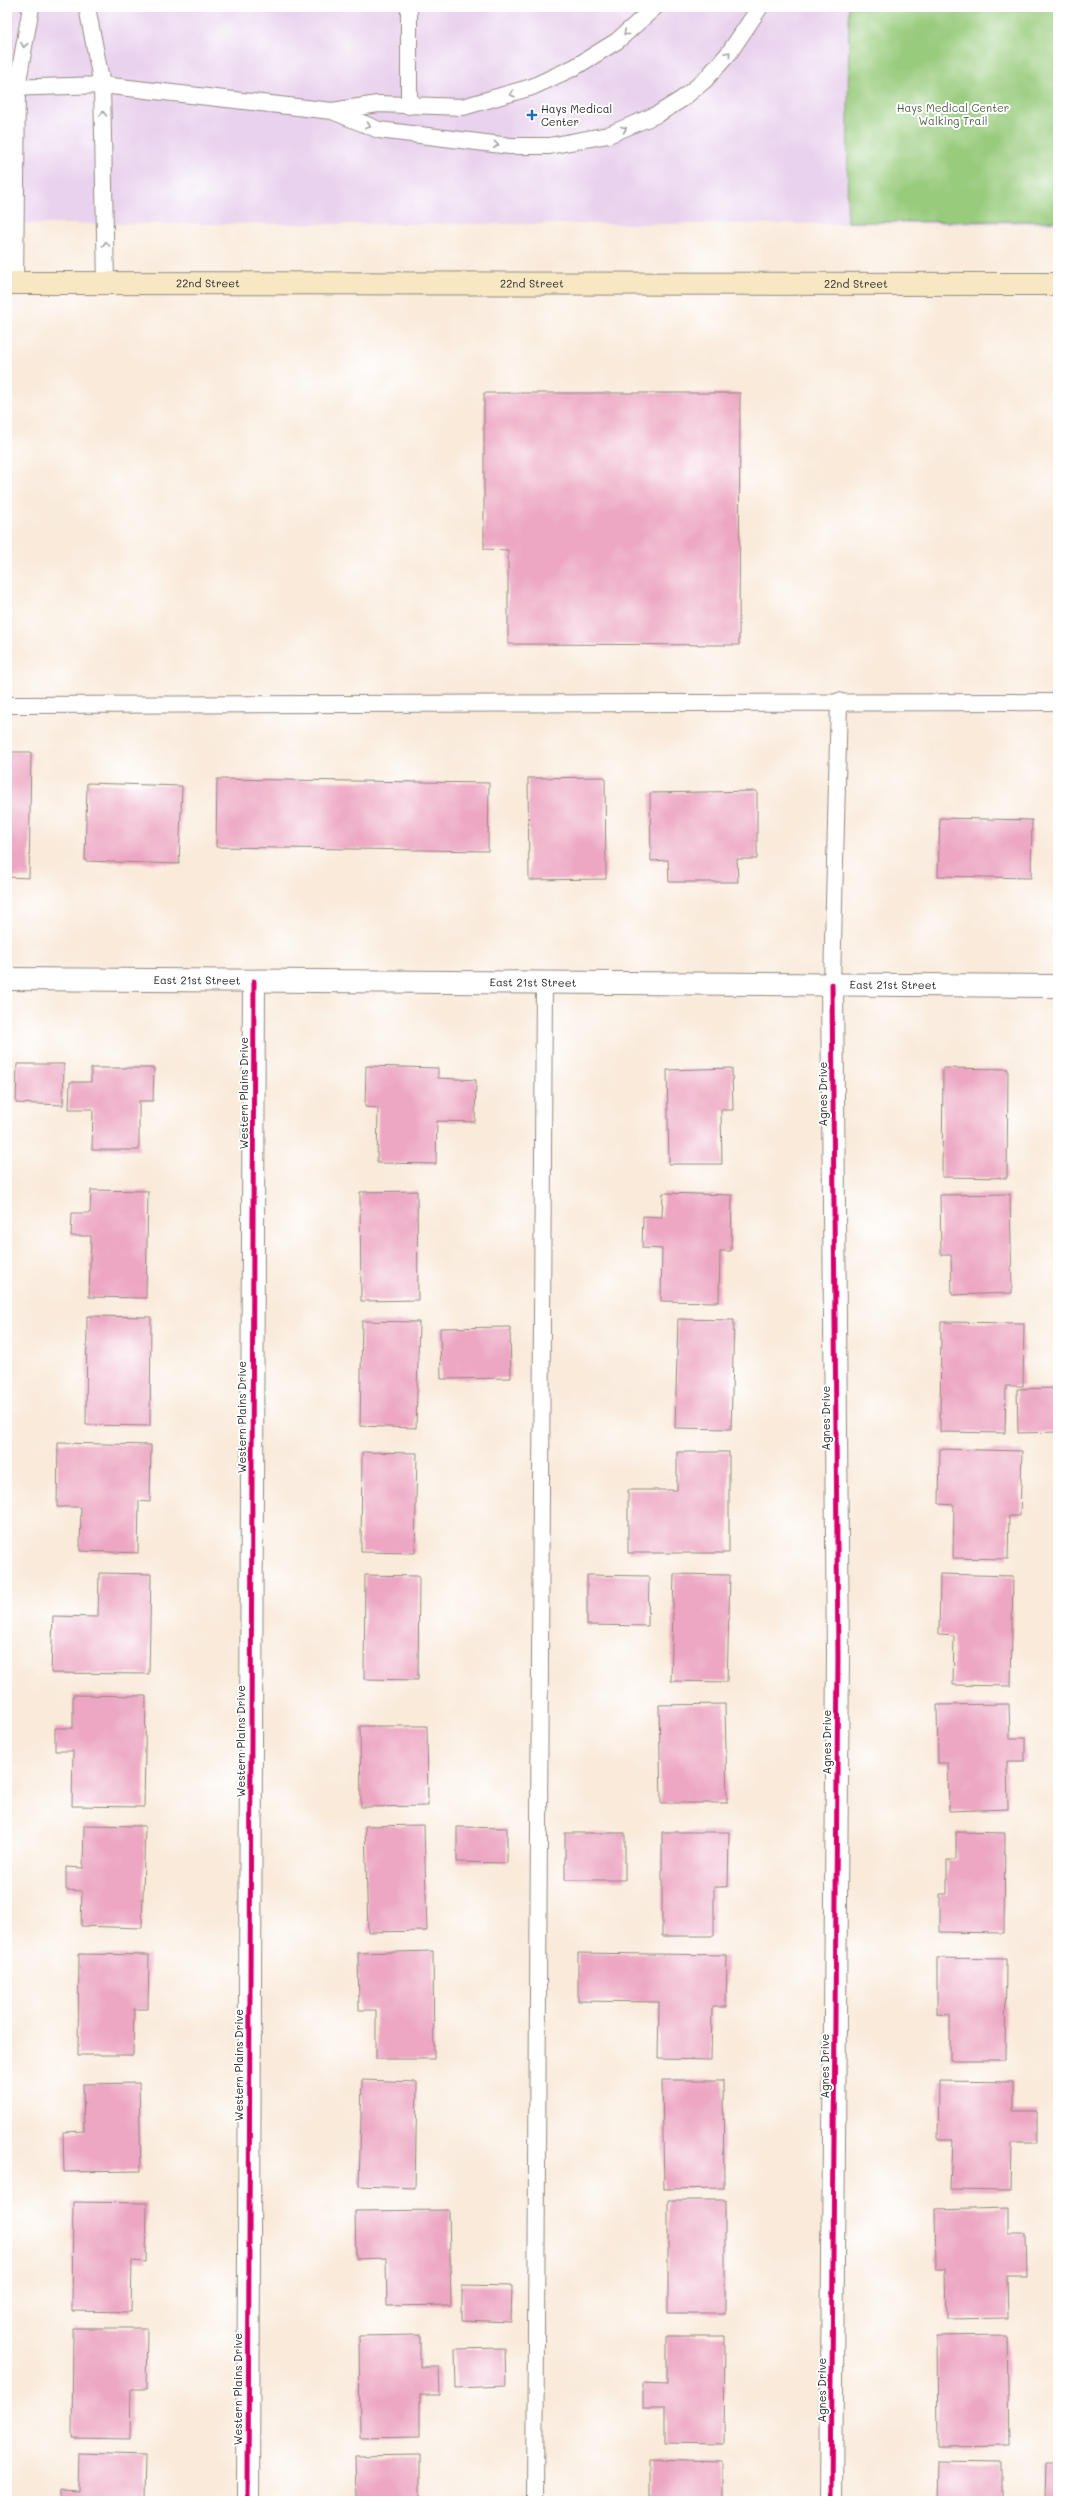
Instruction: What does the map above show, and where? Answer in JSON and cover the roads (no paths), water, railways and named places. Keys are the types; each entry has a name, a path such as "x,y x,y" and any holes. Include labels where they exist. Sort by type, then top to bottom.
{"street":[{"name":"22nd Street","path":"11,283 1058,284"},
{"name":"East 21st Street","path":"7,979 1058,986"},
{"name":"Western Plains Drive","path":"248,2501 254,981"},
{"name":"Agnes Drive","path":"831,2501 838,1655 832,984"}],"lane":[{"path":"11,283 12,88 31,7"},
{"path":"87,7 102,85 106,283"},
{"path":"409,7 409,106"},
{"path":"12,88 102,85 332,111 378,104 464,107 532,87 597,54 629,31 656,7"},
{"path":"332,111 379,130 510,146 549,146 608,135 658,114 682,99 705,80 729,53 760,7"},
{"path":"832,984 839,701"},
{"path":"7,705 839,701 1058,702"},
{"path":"535,2501 544,982"}],"place":[{"name":"Hays Medical Center","path":"532,115"}],"park label":[{"name":"Hays Medical Center Walking Trail","path":"953,114"}]}
